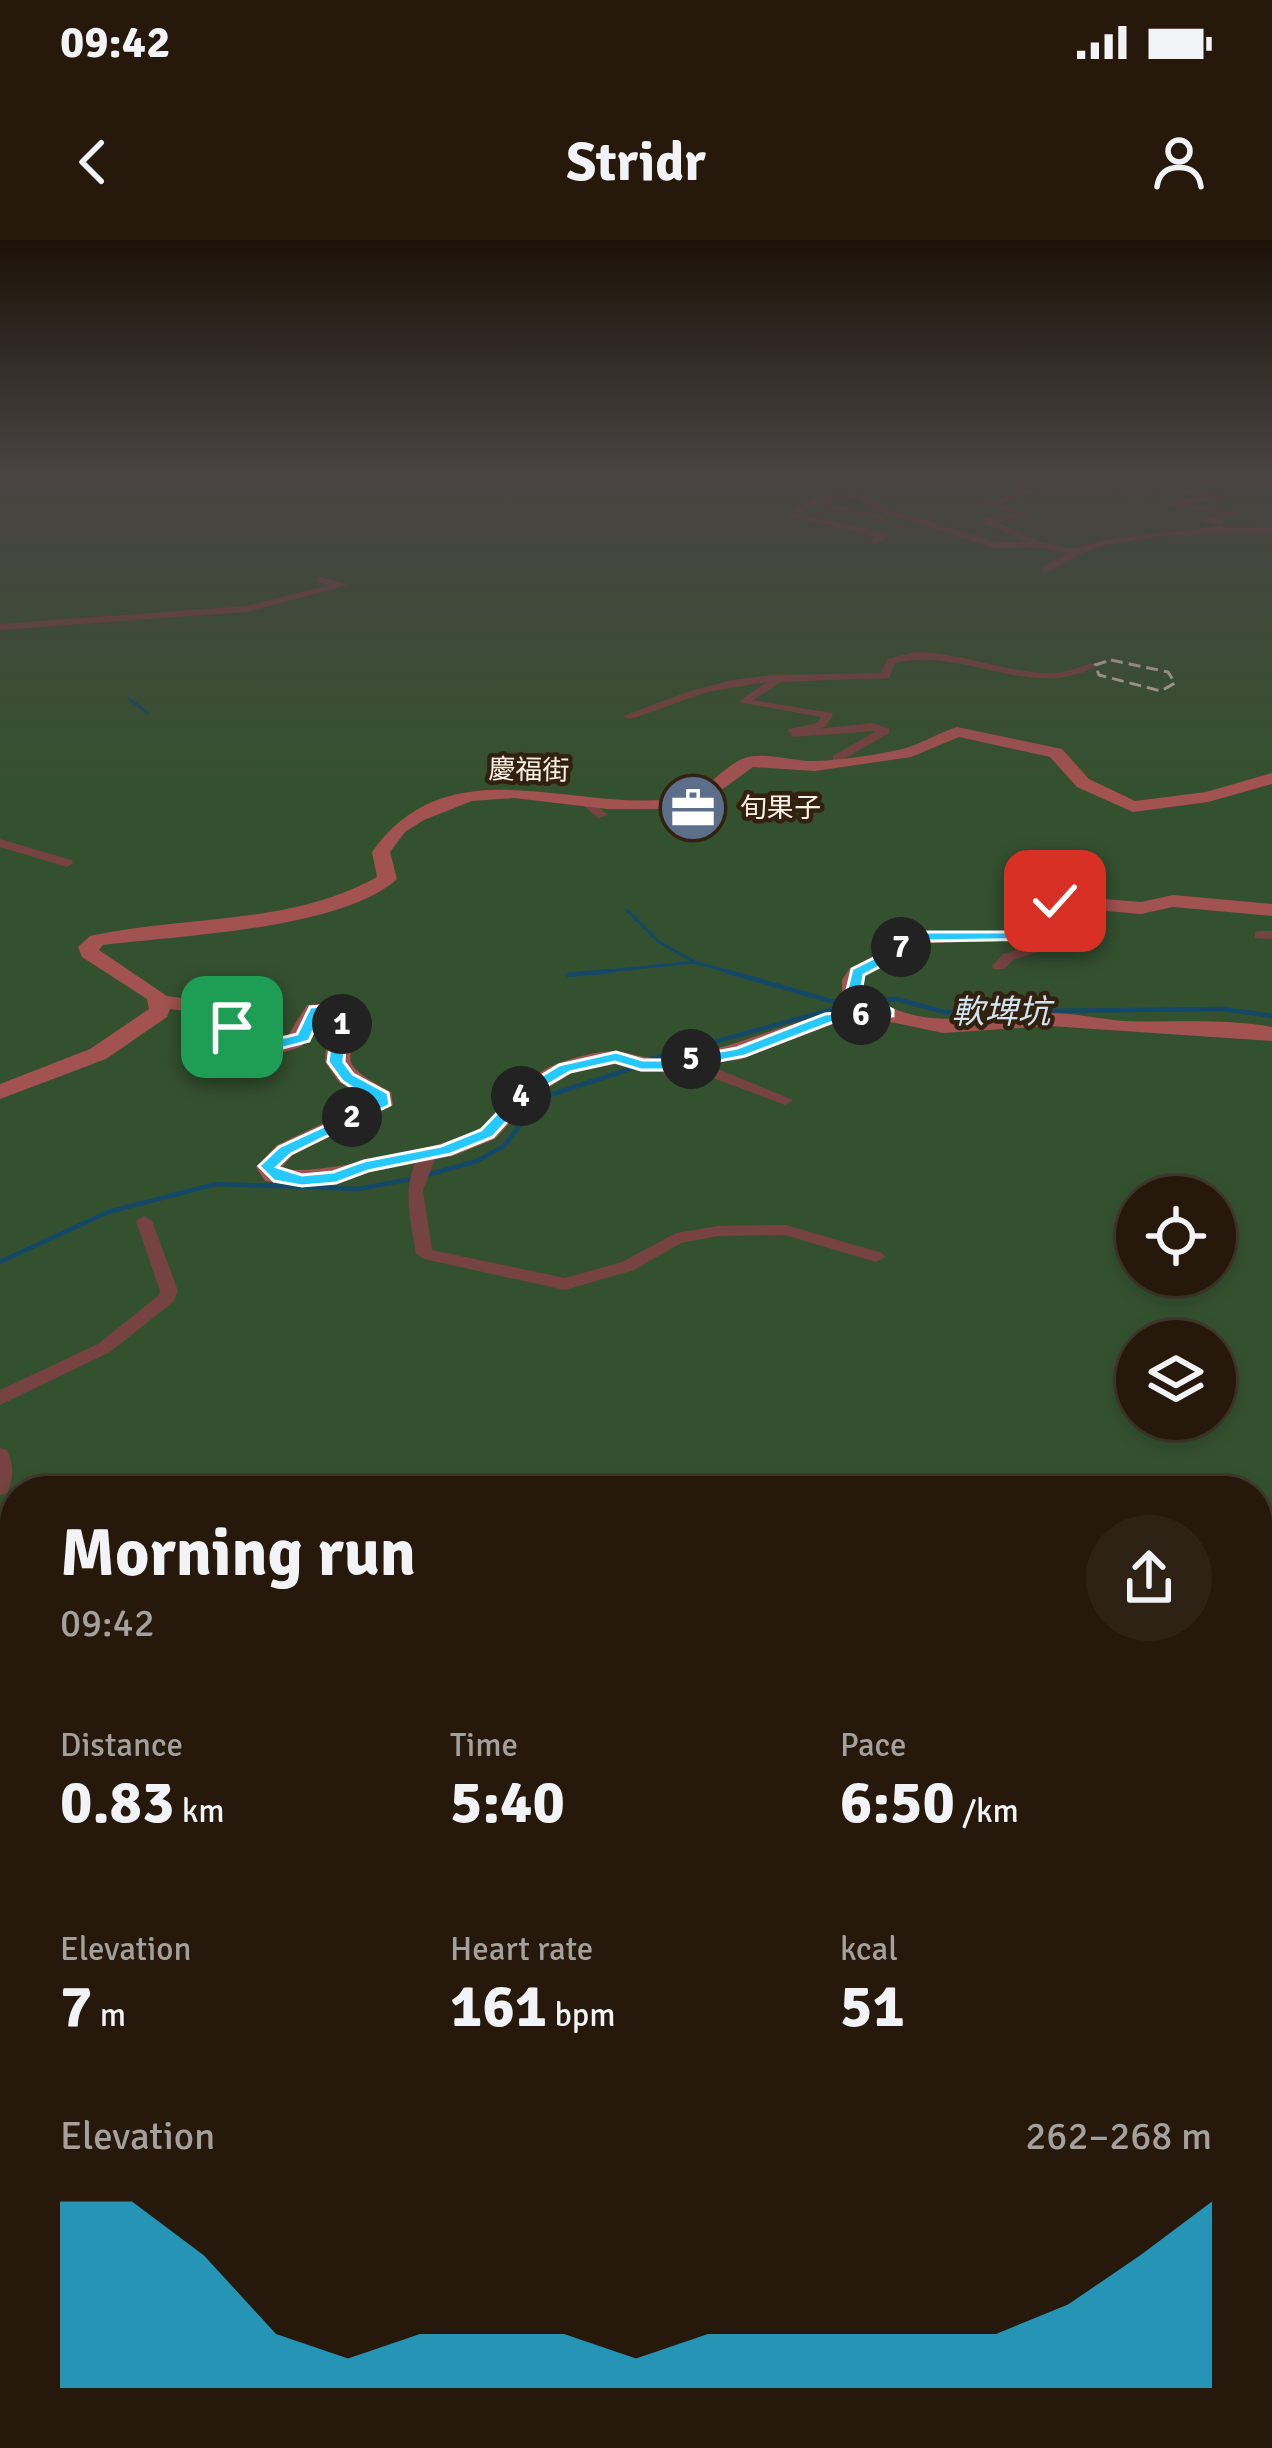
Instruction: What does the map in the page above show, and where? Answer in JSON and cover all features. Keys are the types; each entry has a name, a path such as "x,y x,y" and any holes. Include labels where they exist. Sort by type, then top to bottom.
{"street":[{"path":"0,627 246,609 343,585 320,580"},
{"path":"840,762 837,758 885,730 873,726 797,735 794,731 821,724 828,715 743,702 779,679 871,679 890,672 891,662 914,654 1052,675 1090,666"},
{"path":"628,716 664,709 721,685 795,678"},
{"name":"慶福街","path":"161,1002 93,958 88,947 105,937 234,925 357,896 387,878 381,852 399,828 469,796 514,793 624,805 674,804 696,800 749,762 815,766 911,752 941,737 969,731 1056,753 1083,783 1133,807 1167,806 1272,778"},
{"path":"581,798 602,814"},
{"path":"0,843 67,863"},
{"path":"1272,910 1173,901 1141,908 1055,901 1034,911 1041,930 1034,936 926,937 857,972 852,980 860,1001 929,1029 991,1028 1043,1019 1121,1028 1232,1024 1272,1034"},
{"path":"999,966 1008,957 1059,941 1056,932 1038,923"},
{"path":"0,1092 98,1054 154,1019 161,1002 213,1008 254,1045 292,1044 303,1037 315,1010 333,1010 342,1015 336,1062 347,1078 382,1096 382,1105 285,1150 268,1166 274,1175 302,1180 336,1177 364,1166 428,1160 487,1134 526,1092 565,1068 616,1057 641,1065 668,1065 700,1056 740,1053 830,1018 888,1013"},
{"path":"668,1065 672,1075 715,1073 785,1100"},
{"path":"428,1160 415,1190 424,1254 566,1284 628,1266 676,1238 718,1232 786,1230 876,1257"},
{"path":"0,1398 104,1348 167,1298 170,1291 144,1221"}],"green space":[{"path":"0,577 1272,577 1272,1476 0,1476"}],"waterway":[{"path":"129,699 147,712"},
{"path":"627,910 659,942 693,961"},
{"path":"591,973 695,962 736,974"},
{"path":"591,973 609,971"},
{"path":"726,971 838,1003"},
{"path":"568,975 591,973"},
{"path":"579,974 591,973"},
{"name":"軟埤坑","path":"873,1001 896,999 944,1012 1224,1009 1272,1016"},
{"name":"軟埤坑","path":"648,1060 856,1003"},
{"name":"軟埤坑","path":"427,1175 477,1161 504,1146 541,1098 633,1068"},
{"name":"軟埤坑","path":"0,1262 108,1212 216,1184 358,1189 416,1178"}],"railway":[{"path":"1111,660 1168,672 1175,683 1161,691 1099,675 1095,665 1111,660"}],"place":[{"name":"旬果子","path":"693,808"}],"route":[{"path":"232,1027 254,1045 292,1044 303,1037 315,1010 342,1015 336,1062 347,1078 382,1096 382,1105 285,1150 268,1166 274,1175 302,1180 336,1177 364,1166 445,1151 487,1134 526,1092 565,1068 616,1057 641,1065 672,1065 700,1056 740,1053 830,1018 888,1013 853,994 857,972 926,937 1034,936 1041,930 1034,911 1055,901"}]}
